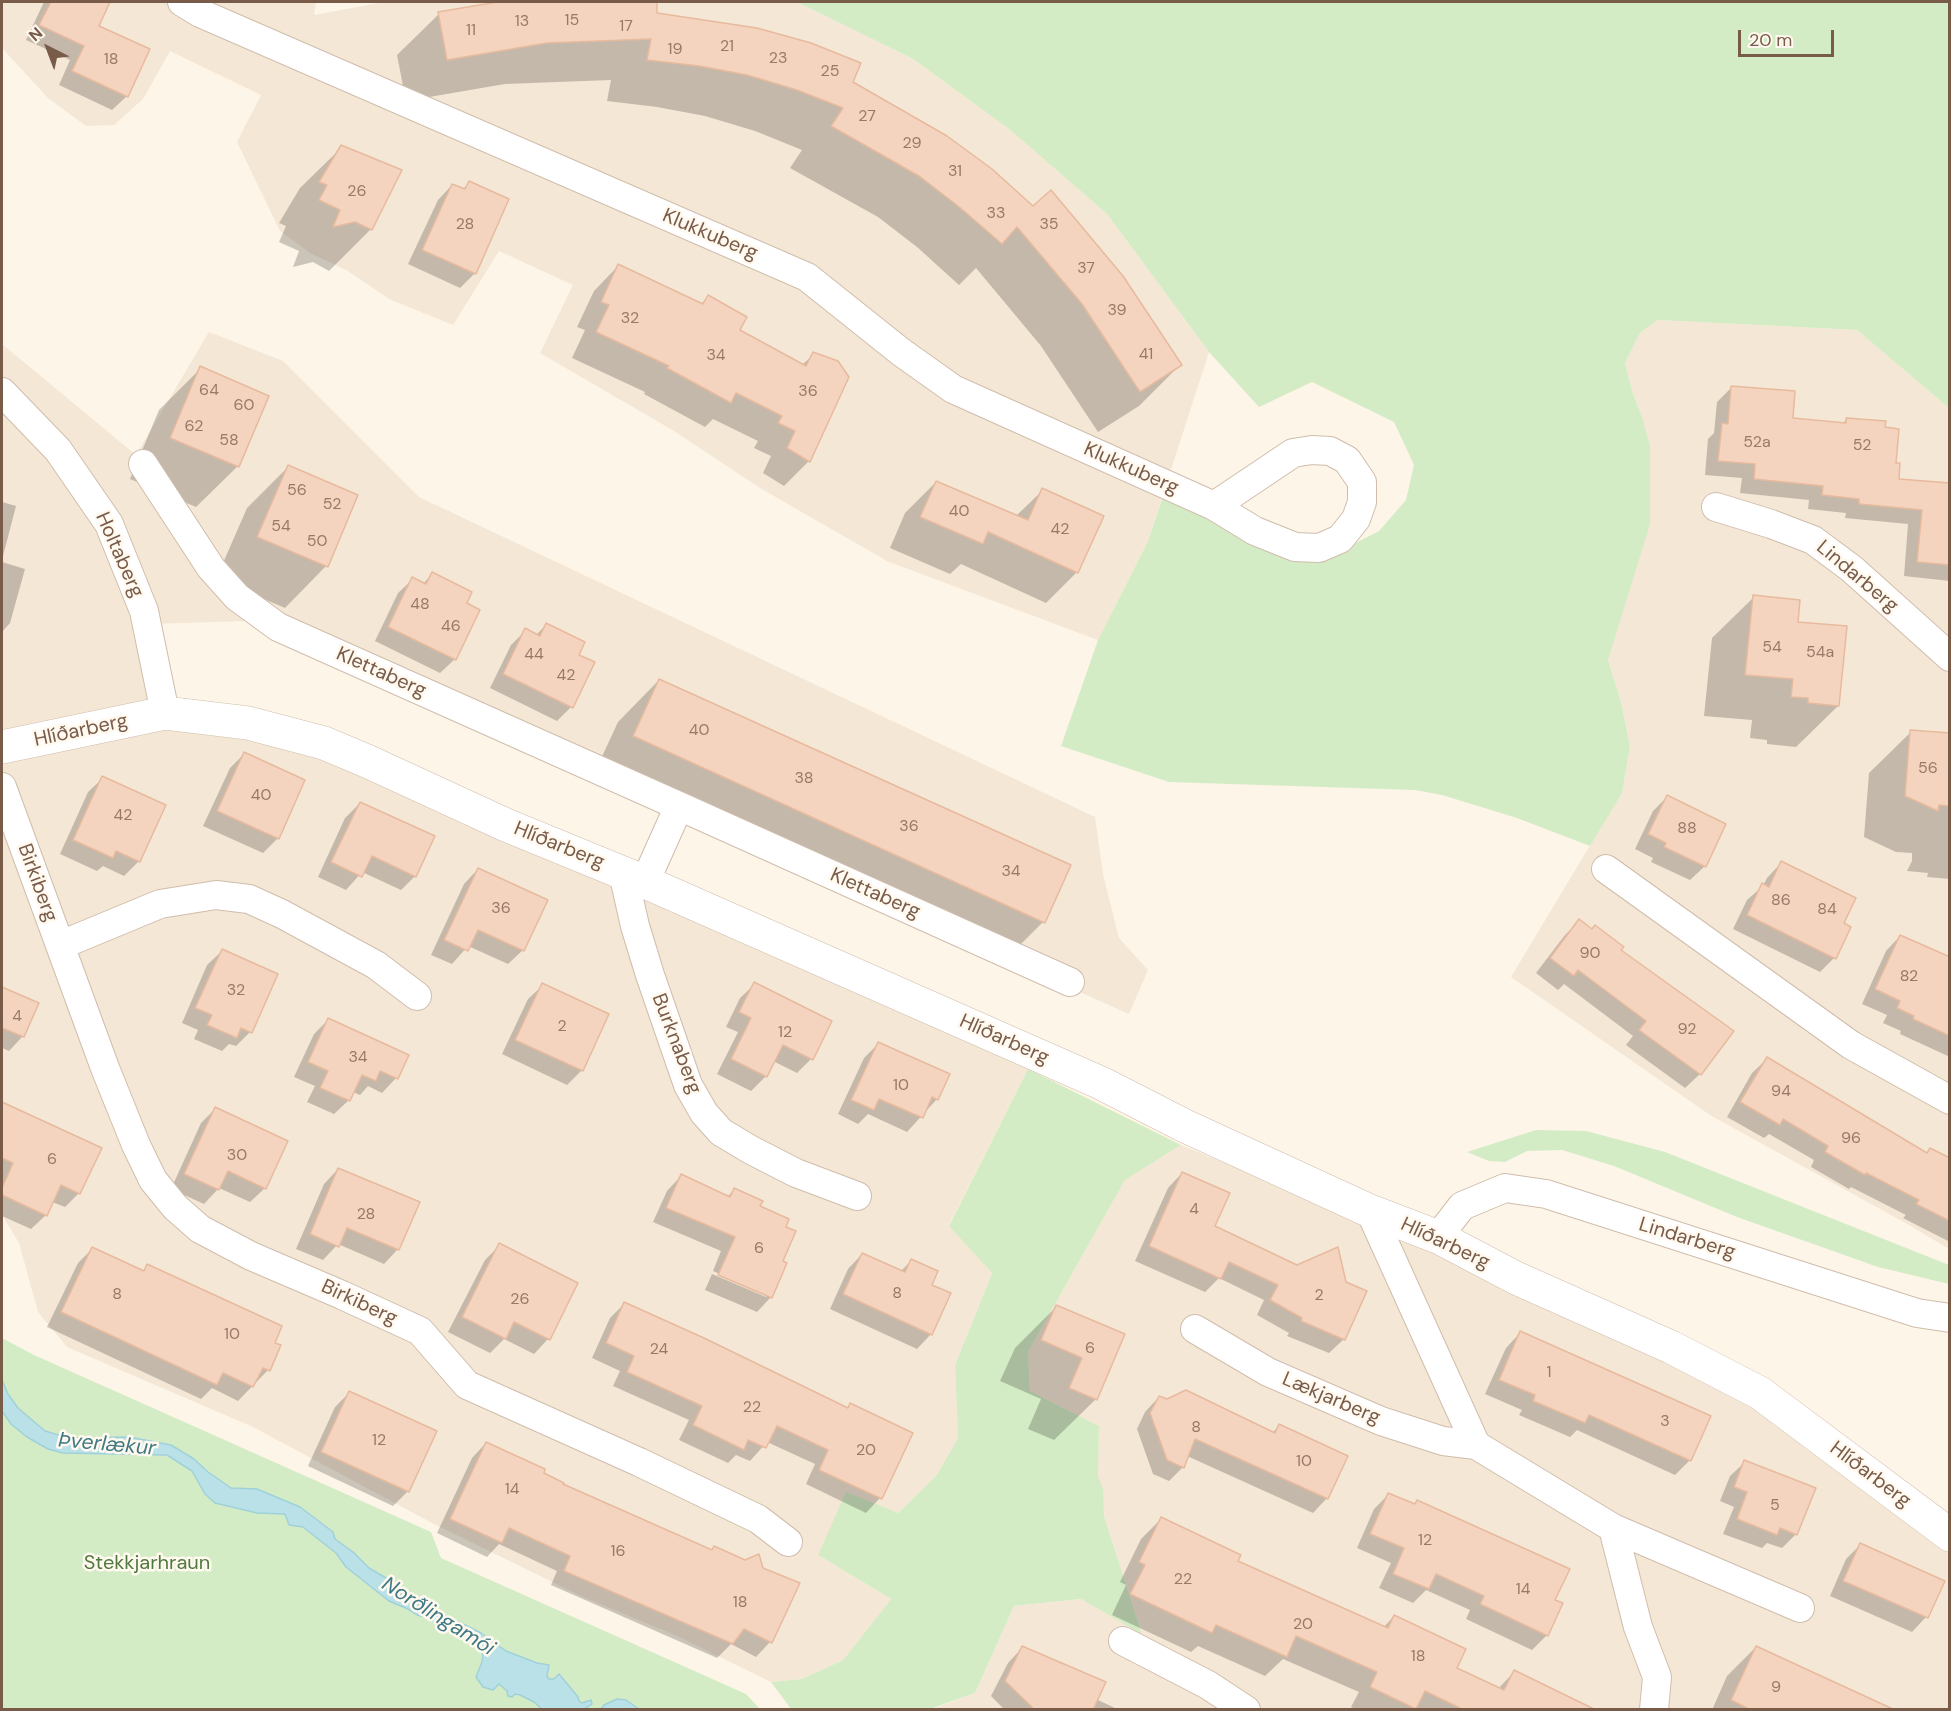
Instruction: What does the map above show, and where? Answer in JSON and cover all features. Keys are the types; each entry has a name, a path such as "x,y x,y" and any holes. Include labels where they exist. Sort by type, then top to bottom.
{"street":[{"name":"Klukkuberg","path":"182,2 200,13 807,277 901,352 953,389 1214,506 1255,531 1295,547 1319,548 1340,539 1356,519 1362,502 1362,482 1347,460 1330,451 1312,450 1293,453 1214,506"},
{"name":"Holtaberg","path":"2,392 58,450 109,524 144,611 165,713"},
{"name":"Klettaberg","path":"143,464 211,568 237,597 278,627 1070,982"},
{"name":"Lindarberg","path":"1716,507 1813,540 1852,569 1950,657"},
{"name":"Hlíðarberg","path":"2,747 165,713 248,723 324,743 506,825 634,878 1101,1083 1185,1126 1370,1211 1438,1237 1516,1278 1671,1347 1760,1393 1950,1535"},
{"name":"Birkiberg","path":"2,787 105,1068 153,1180 175,1207 200,1229 251,1256 420,1331 467,1385 639,1462 758,1519 788,1542"},
{"path":"634,878 679,806"},
{"path":"1606,869 1851,1045 1950,1100"},
{"name":"Burknaberg","path":"634,878 635,926 688,1085 704,1113 721,1132 751,1150 796,1173 857,1196"},
{"name":"Birkiberg","path":"61,945 160,904 216,895 249,899 282,914 376,965 417,996"},
{"name":"Lindarberg","path":"1438,1237 1462,1206 1505,1188 1546,1194 1917,1313 1950,1318"},
{"path":"1370,1211 1476,1445"},
{"name":"Lækjarberg","path":"1195,1329 1268,1372 1381,1421 1443,1441 1476,1445 1613,1528 1800,1608"},
{"path":"1613,1528 1638,1627 1657,1677 1654,1710"},
{"path":"1123,1641 1208,1685 1245,1710"}],"shaded area":[{"path":"2,2 316,2 314,15 384,2 797,2 913,59 1009,129 1107,214 1209,352 1148,541 1098,640 887,561 760,488 674,431 540,353 573,285 499,251 453,325 389,299 348,271 310,253 280,231 237,142 261,95 170,51 143,99 114,125 86,126 48,98 2,48"},
{"path":"1656,320 1857,330 1949,408 1949,1249 1710,1115 1511,977 1622,792 1630,745 1621,702 1608,660 1642,417 1625,363 1640,333"},
{"path":"209,332 283,361 419,497 1095,817 1103,874 1119,938 1148,970 1129,1014 247,621 152,624 168,709 255,722 700,896 1028,1069 949,1225 992,1273 955,1365 958,1438 936,1476 898,1513 818,1555 891,1599 843,1660 802,1679 771,1682 677,1636 581,1596 434,1524 253,1427 67,1347 38,1312 19,1243 2,1215 2,344 136,455"},
{"path":"1181,1145 1674,1350 1949,1528 1949,1709 930,1710 975,1693 1014,1606 1081,1599 1142,1633 1104,1516 1098,1476 1099,1426 1030,1391 1028,1352 1125,1180"}],"green space":[{"path":"797,2 1949,2 1949,408 1857,330 1657,320 1640,333 1625,363 1650,446 1650,524 1608,660 1621,702 1630,746 1622,793 1590,846 1517,818 1442,795 1415,790 1169,782 1061,746 1098,640 1148,541 1164,493 1245,540 1317,563 1379,531 1406,500 1414,465 1394,422 1312,382 1259,407 1209,352 1107,214 1009,129 913,59"},
{"path":"1028,1069 1181,1145 1125,1180 1028,1352 1030,1391 1099,1426 1098,1476 1103,1489 1104,1516 1142,1634 1081,1599 1014,1606 975,1693 930,1709 791,1709 771,1682 802,1679 843,1660 891,1599 818,1555 846,1492 898,1513 936,1476 958,1438 955,1365 992,1273 949,1226"},
{"path":"1536,1130 1586,1131 1665,1152 1949,1265 1949,1284 1878,1267 1737,1217 1614,1166 1562,1150 1527,1151 1505,1162 1489,1161 1467,1152"},
{"name":"Stekkjarhraun","path":"2,1338 34,1355 431,1532 441,1558 746,1694 760,1709 2,1709"}],"water":[{"path":"2,1380 18,1408 45,1431 69,1438 129,1437 171,1445 194,1459 231,1488 257,1489 300,1507 333,1532 335,1539 369,1568 386,1578 398,1592 414,1602 481,1633 506,1651 537,1663 549,1665 547,1676 549,1679 554,1679 559,1674 579,1701 582,1703 591,1700 592,1704 584,1709 542,1709 520,1695 508,1696 507,1691 499,1684 493,1690 483,1687 476,1677 482,1662 481,1649 425,1617 389,1601 346,1567 336,1553 303,1527 289,1525 285,1514 257,1513 215,1503 205,1494 192,1471 167,1455 63,1453 48,1449 27,1437 11,1424 2,1411"},
{"path":"617,1699 626,1700 639,1709 601,1709 604,1705"}],"building":[{"path":"51,2 110,2 99,26 150,49 128,97 72,71 84,46 39,25"},
{"path":"497,2 657,2 657,13 757,28 811,43 861,63 853,82 947,136 992,169 1033,206 1051,190 1123,276 1182,365 1140,392 1082,304 1017,227 1002,244 919,176 831,126 843,108 797,90 747,75 647,60 651,39 547,43 447,60 438,12"},
{"path":"341,145 402,170 372,230 355,222 333,227 340,210 319,200 327,185 319,182"},
{"path":"469,181 509,199 476,274 422,250 452,184 465,189"},
{"path":"618,264 703,304 708,295 747,317 740,330 806,366 813,352 838,361 849,377 810,462 787,448 795,431 778,423 782,416 736,393 731,403 667,368 669,366 596,332 609,305 601,302"},
{"path":"200,366 269,396 239,467 170,438"},
{"path":"1731,386 1795,391 1793,418 1846,423 1846,418 1886,421 1885,427 1899,429 1896,463 1900,463 1899,479 1950,483 1950,565 1917,562 1922,510 1859,504 1859,499 1822,495 1823,486 1754,479 1755,464 1718,461 1722,423 1728,424"},
{"path":"288,465 358,495 328,567 257,537"},
{"path":"936,481 1028,520 1042,488 1104,516 1078,573 988,532 983,544 920,517"},
{"path":"432,572 472,592 467,603 480,610 456,660 388,627 412,577 426,584"},
{"path":"1753,595 1800,600 1798,622 1847,626 1839,706 1808,703 1808,698 1791,697 1793,679 1745,675"},
{"path":"546,623 585,642 579,655 595,662 573,708 503,674 525,628 540,636"},
{"path":"659,679 1071,865 1045,923 633,736"},
{"path":"1910,730 1950,733 1950,806 1939,805 1938,811 1905,796"},
{"path":"244,752 305,780 279,839 217,811"},
{"path":"102,776 166,805 140,862 116,851 113,858 73,840"},
{"path":"1667,795 1726,824 1706,867 1664,847 1666,843 1648,834"},
{"path":"360,802 435,836 416,877 372,856 362,877 331,862"},
{"path":"1781,861 1856,898 1844,923 1851,927 1836,959 1747,915 1762,883 1769,887"},
{"path":"478,868 548,900 524,951 478,930 468,951 444,940"},
{"path":"1579,919 1592,929 1595,925 1624,947 1621,950 1734,1031 1701,1075 1639,1030 1646,1021 1578,970 1574,976 1550,958"},
{"path":"1900,935 1950,957 1950,1036 1913,1019 1914,1016 1897,1008 1900,1001 1875,989"},
{"path":"222,949 278,974 252,1033 241,1028 237,1038 207,1025 212,1015 195,1008"},
{"path":"754,982 832,1021 813,1060 783,1045 767,1077 731,1059 751,1018 739,1012"},
{"path":"542,983 609,1014 583,1071 515,1040"},
{"path":"2,987 39,1003 24,1037 2,1028"},
{"path":"328,1018 409,1055 398,1079 380,1071 376,1081 362,1075 350,1101 320,1088 328,1071 308,1062"},
{"path":"878,1042 950,1074 938,1100 932,1097 923,1118 879,1099 874,1110 851,1100"},
{"path":"1767,1057 1927,1153 1930,1148 1950,1158 1950,1221 1916,1204 1919,1200 1866,1173 1865,1175 1825,1152 1828,1146 1783,1119 1780,1125 1740,1102"},
{"path":"2,1102 102,1148 80,1194 61,1185 47,1216 2,1195 2,1188 13,1163 2,1158"},
{"path":"215,1107 288,1141 266,1189 228,1171 219,1190 184,1174"},
{"path":"338,1168 420,1202 399,1250 347,1228 339,1247 310,1234"},
{"path":"1182,1172 1230,1193 1215,1226 1297,1265 1338,1247 1346,1282 1367,1291 1345,1340 1301,1321 1302,1318 1270,1300 1278,1285 1229,1262 1221,1279 1149,1246"},
{"path":"681,1174 730,1197 734,1188 763,1201 760,1206 789,1219 786,1227 796,1231 783,1261 787,1263 772,1298 718,1275 735,1237 666,1208"},
{"path":"499,1243 578,1283 550,1340 514,1322 506,1339 462,1317"},
{"path":"92,1247 144,1271 147,1264 282,1326 275,1343 281,1345 270,1371 263,1368 253,1387 223,1373 217,1385 61,1312"},
{"path":"862,1253 905,1272 911,1259 938,1271 932,1285 951,1293 932,1335 843,1294"},
{"path":"624,1302 848,1408 850,1403 913,1433 882,1499 819,1470 828,1450 777,1426 766,1448 748,1440 744,1450 693,1425 702,1406 627,1372 634,1356 606,1343"},
{"path":"1056,1305 1125,1334 1097,1400 1069,1388 1082,1358 1041,1340"},
{"path":"1520,1331 1711,1416 1691,1461 1589,1415 1585,1423 1533,1401 1535,1395 1499,1380"},
{"path":"1186,1390 1275,1433 1279,1424 1348,1456 1328,1499 1195,1439 1184,1468 1167,1460 1150,1413 1159,1396 1167,1399"},
{"path":"349,1391 437,1431 409,1492 321,1452"},
{"path":"486,1442 545,1469 544,1473 563,1484 712,1550 714,1546 745,1560 759,1554 763,1568 800,1583 772,1643 744,1629 733,1644 564,1571 570,1556 509,1528 502,1543 450,1519"},
{"path":"1744,1460 1816,1488 1797,1535 1780,1528 1777,1535 1737,1519 1747,1492 1734,1487"},
{"path":"1388,1493 1415,1504 1417,1500 1570,1569 1555,1600 1563,1603 1548,1636 1480,1604 1484,1596 1436,1574 1429,1589 1393,1574 1404,1548 1370,1534"},
{"path":"1161,1517 1241,1555 1238,1561 1388,1628 1394,1615 1466,1649 1457,1668 1504,1690 1514,1670 1596,1710 1464,1710 1425,1691 1416,1709 1370,1687 1377,1672 1296,1636 1287,1657 1216,1625 1212,1633 1130,1594 1145,1565 1139,1562"},
{"path":"1860,1543 1945,1581 1928,1618 1843,1581"},
{"path":"1022,1646 1106,1682 1093,1710 1035,1710 1005,1681"},
{"path":"1756,1646 1895,1710 1751,1710 1731,1700"}],"water label":[{"name":"Þverlækur","path":"107,1445"},
{"name":"Norðlingamói","path":"438,1617"}]}
